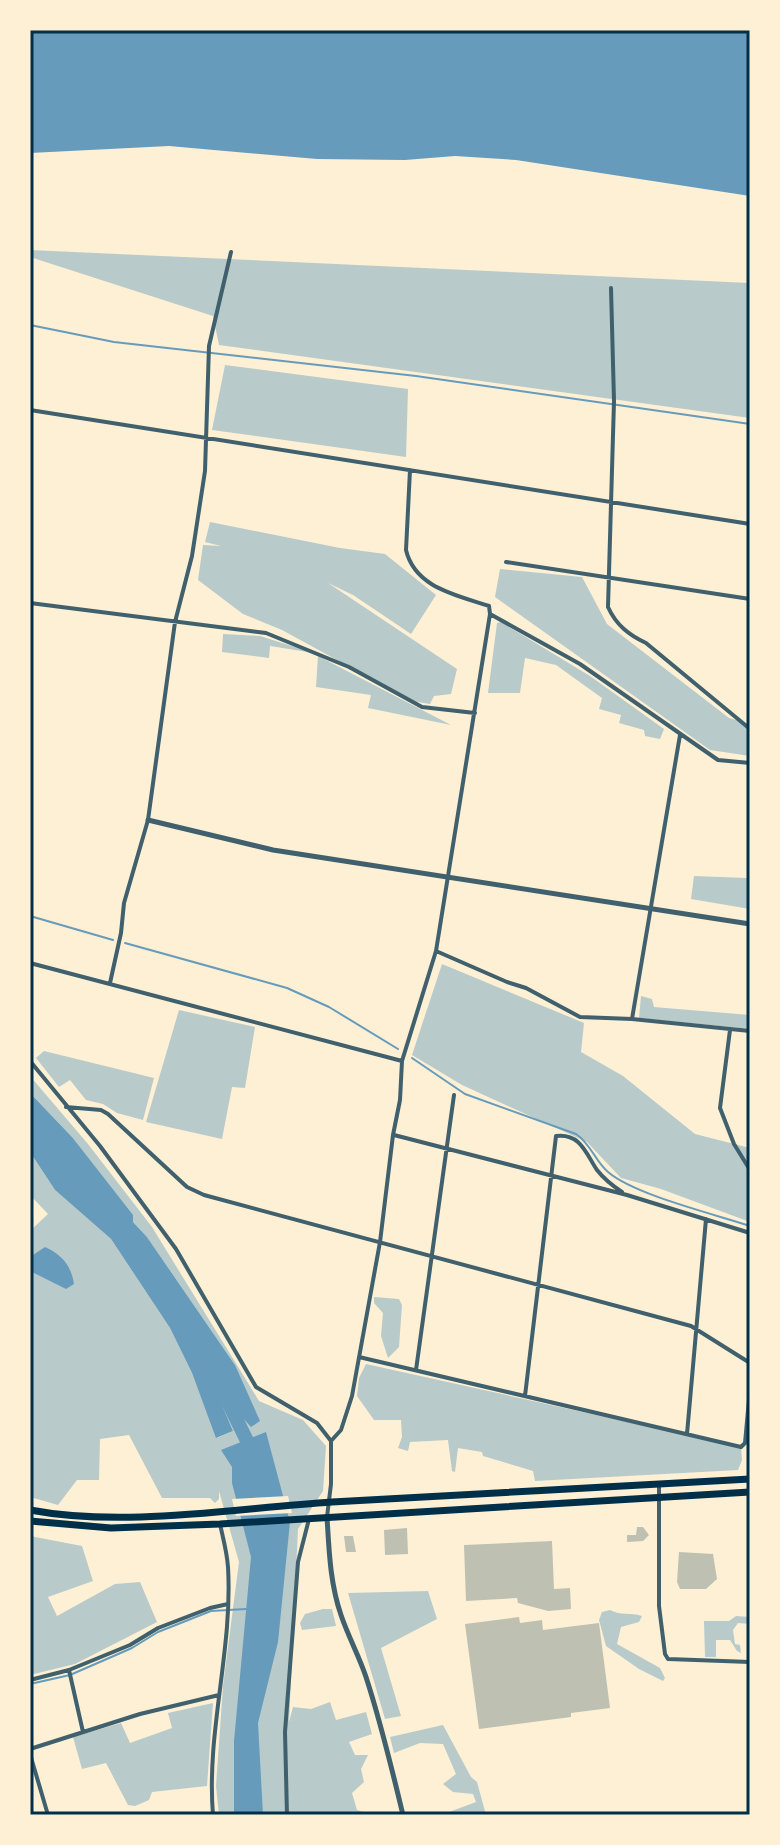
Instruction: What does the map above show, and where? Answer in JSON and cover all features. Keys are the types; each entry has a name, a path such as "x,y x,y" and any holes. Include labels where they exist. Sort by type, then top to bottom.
{"highway":[{"path":"30,1510 110,1517 750,1479"},
{"path":"30,1521 111,1528 750,1492"}],"street":[{"path":"110,983 124,903 148,820 175,622 192,556 205,471 209,346 231,252"},
{"path":"611,288 614,401 608,607 613,620 633,637 646,643 750,729"},
{"path":"30,410 750,524"},
{"path":"331,1441 341,1430 350,1404 380,1242 400,1100 402,1061 436,951 490,614 489,606 434,587 409,562 406,550 410,470"},
{"path":"506,562 750,599"},
{"path":"30,603 266,633 349,667 422,707 475,713"},
{"path":"490,614 580,664 718,760 750,763"},
{"path":"632,1019 680,735"},
{"path":"148,820 273,850 750,924"},
{"path":"436,951 526,988 580,1017 750,1031"},
{"path":"30,963 402,1061"},
{"path":"730,1030 720,1108 734,1144 750,1170"},
{"path":"30,1061 100,1146 176,1249 256,1387 317,1423 331,1441 327,1517 335,1598 358,1652 383,1730 403,1815"},
{"path":"416,1370 454,1095"},
{"path":"66,1107 101,1110 108,1114 187,1187 204,1195 691,1326 750,1363"},
{"path":"393,1135 627,1195 750,1233"},
{"path":"525,1396 556,1136 564,1135 583,1144 598,1172 627,1195"},
{"path":"687,1434 706,1219"},
{"path":"359,1357 741,1447 745,1443 750,1389"},
{"path":"659,1484 659,1606 665,1654 668,1659 750,1662"},
{"path":"287,1815 285,1732 304,1518"},
{"path":"213,1815 212,1770 228,1604 228,1565 223,1523"},
{"path":"30,1680 69,1670 130,1645 158,1628 228,1604"},
{"path":"69,1670 83,1732"},
{"path":"48,1815 30,1751 140,1714 219,1695"}],"shaded area":[{"path":"30,250 750,283 750,418 219,345 213,316 30,257"},
{"path":"225,365 408,389 406,457 212,430"},
{"path":"210,522 385,554 436,595 411,634 353,595 328,583 457,669 451,694 434,696 430,704 412,701 282,630 243,614 198,580 203,545 221,546 205,542"},
{"path":"500,569 582,577 607,624 729,718 750,724 750,756 710,750 495,597"},
{"path":"501,622 590,676 664,729 660,739 645,736 644,730 619,723 621,715 599,709 602,698 556,665 525,658 520,693 488,693 497,623"},
{"path":"223,634 260,636 314,653 270,646 269,658 222,652"},
{"path":"318,656 451,725 368,708 371,695 316,687"},
{"path":"694,876 747,878 750,909 691,899"},
{"path":"442,964 584,1023 581,1052 623,1076 695,1134 750,1148 750,1222 661,1189 621,1178 587,1142 462,1085 412,1055"},
{"path":"641,996 652,999 654,1007 750,1015 750,1029 639,1018"},
{"path":"179,1010 255,1027 245,1088 232,1087 222,1139 146,1122"},
{"path":"44,1051 154,1078 143,1120 86,1100 70,1080 59,1087 36,1058"},
{"path":"30,1076 152,1227 259,1401 303,1420 326,1446 323,1491 298,1529 289,1722 293,1707 311,1709 330,1702 336,1720 366,1712 372,1734 349,1742 355,1755 368,1755 361,1769 364,1782 352,1793 357,1810 364,1812 364,1815 289,1815 287,1790 287,1815 219,1815 216,1786 223,1686 239,1562 219,1491 219,1499 215,1503 210,1498 162,1498 129,1435 100,1439 99,1480 77,1480 58,1505 30,1497 30,1231 48,1214 30,1195 30,1152 55,1190 111,1239 170,1328 192,1373 217,1438 233,1431 213,1384 235,1365 147,1237 72,1137 30,1093"},
{"path":"374,1297 399,1299 402,1305 399,1347 388,1358 381,1336 383,1313 374,1303"},
{"path":"366,1364 741,1447 742,1460 738,1470 535,1481 533,1471 483,1456 482,1452 458,1448 455,1472 452,1471 448,1440 410,1442 408,1451 398,1448 402,1437 401,1420 374,1420 357,1396 359,1378"},
{"path":"30,1536 82,1546 93,1581 48,1597 57,1616 115,1584 140,1582 157,1622 75,1664 30,1675"},
{"path":"428,1591 437,1619 381,1648 401,1716 385,1719 348,1593"},
{"path":"332,1609 336,1626 302,1630 300,1623 305,1614"},
{"path":"610,1610 642,1616 639,1622 621,1627 617,1644 660,1668 665,1678 663,1681 606,1646 599,1620 602,1612"},
{"path":"736,1616 750,1617 750,1624 738,1623 733,1630 735,1644 740,1645 741,1653 730,1640 716,1640 716,1657 705,1657 704,1621 729,1621"},
{"path":"213,1703 207,1786 152,1792 149,1800 135,1806 128,1805 106,1763 82,1769 73,1737 121,1723 130,1743 172,1728 168,1713"},
{"path":"443,1725 471,1777 477,1782 486,1815 441,1815 476,1802 473,1794 453,1792 443,1784 456,1774 443,1744 420,1743 394,1753 390,1737"}],"water":[{"path":"30,30 750,30 750,196 516,160 455,156 405,160 317,159 169,146 30,153"},
{"path":"30,1093 72,1137 133,1215 133,1222 147,1237 235,1365 260,1421 251,1427 214,1386 233,1431 216,1438 192,1373 170,1328 111,1239 55,1190 30,1152"},
{"path":"45,1247 65,1261 74,1284 66,1289 30,1271 33,1255"},
{"path":"266,1432 290,1522 278,1642 258,1723 263,1815 234,1815 234,1741 251,1557 232,1483 232,1467 221,1450"}],"pier":[{"path":"288,1496 292,1513 236,1516 232,1499"}],"building":[{"path":"637,1527 643,1527 649,1535 643,1541 627,1542 627,1535 636,1535"},
{"path":"407,1528 408,1554 385,1555 384,1530"},
{"path":"344,1536 353,1536 356,1552 346,1552"},
{"path":"552,1541 554,1589 570,1588 571,1609 548,1611 518,1603 517,1598 466,1601 464,1545"},
{"path":"679,1552 713,1554 717,1579 706,1589 680,1589 677,1582"},
{"path":"519,1617 520,1623 542,1620 543,1630 599,1623 610,1708 571,1713 571,1717 479,1729 465,1624"}],"waterway":[{"path":"30,325 114,342 416,376 750,424"},
{"path":"30,916 113,940"},
{"path":"125,943 287,988 329,1007 398,1049"},
{"path":"412,1058 465,1094 576,1134 604,1168 620,1180 655,1196 750,1226"},
{"path":"219,1384 254,1455"},
{"path":"30,1684 70,1675 132,1648 158,1632 211,1611 246,1609"}]}
